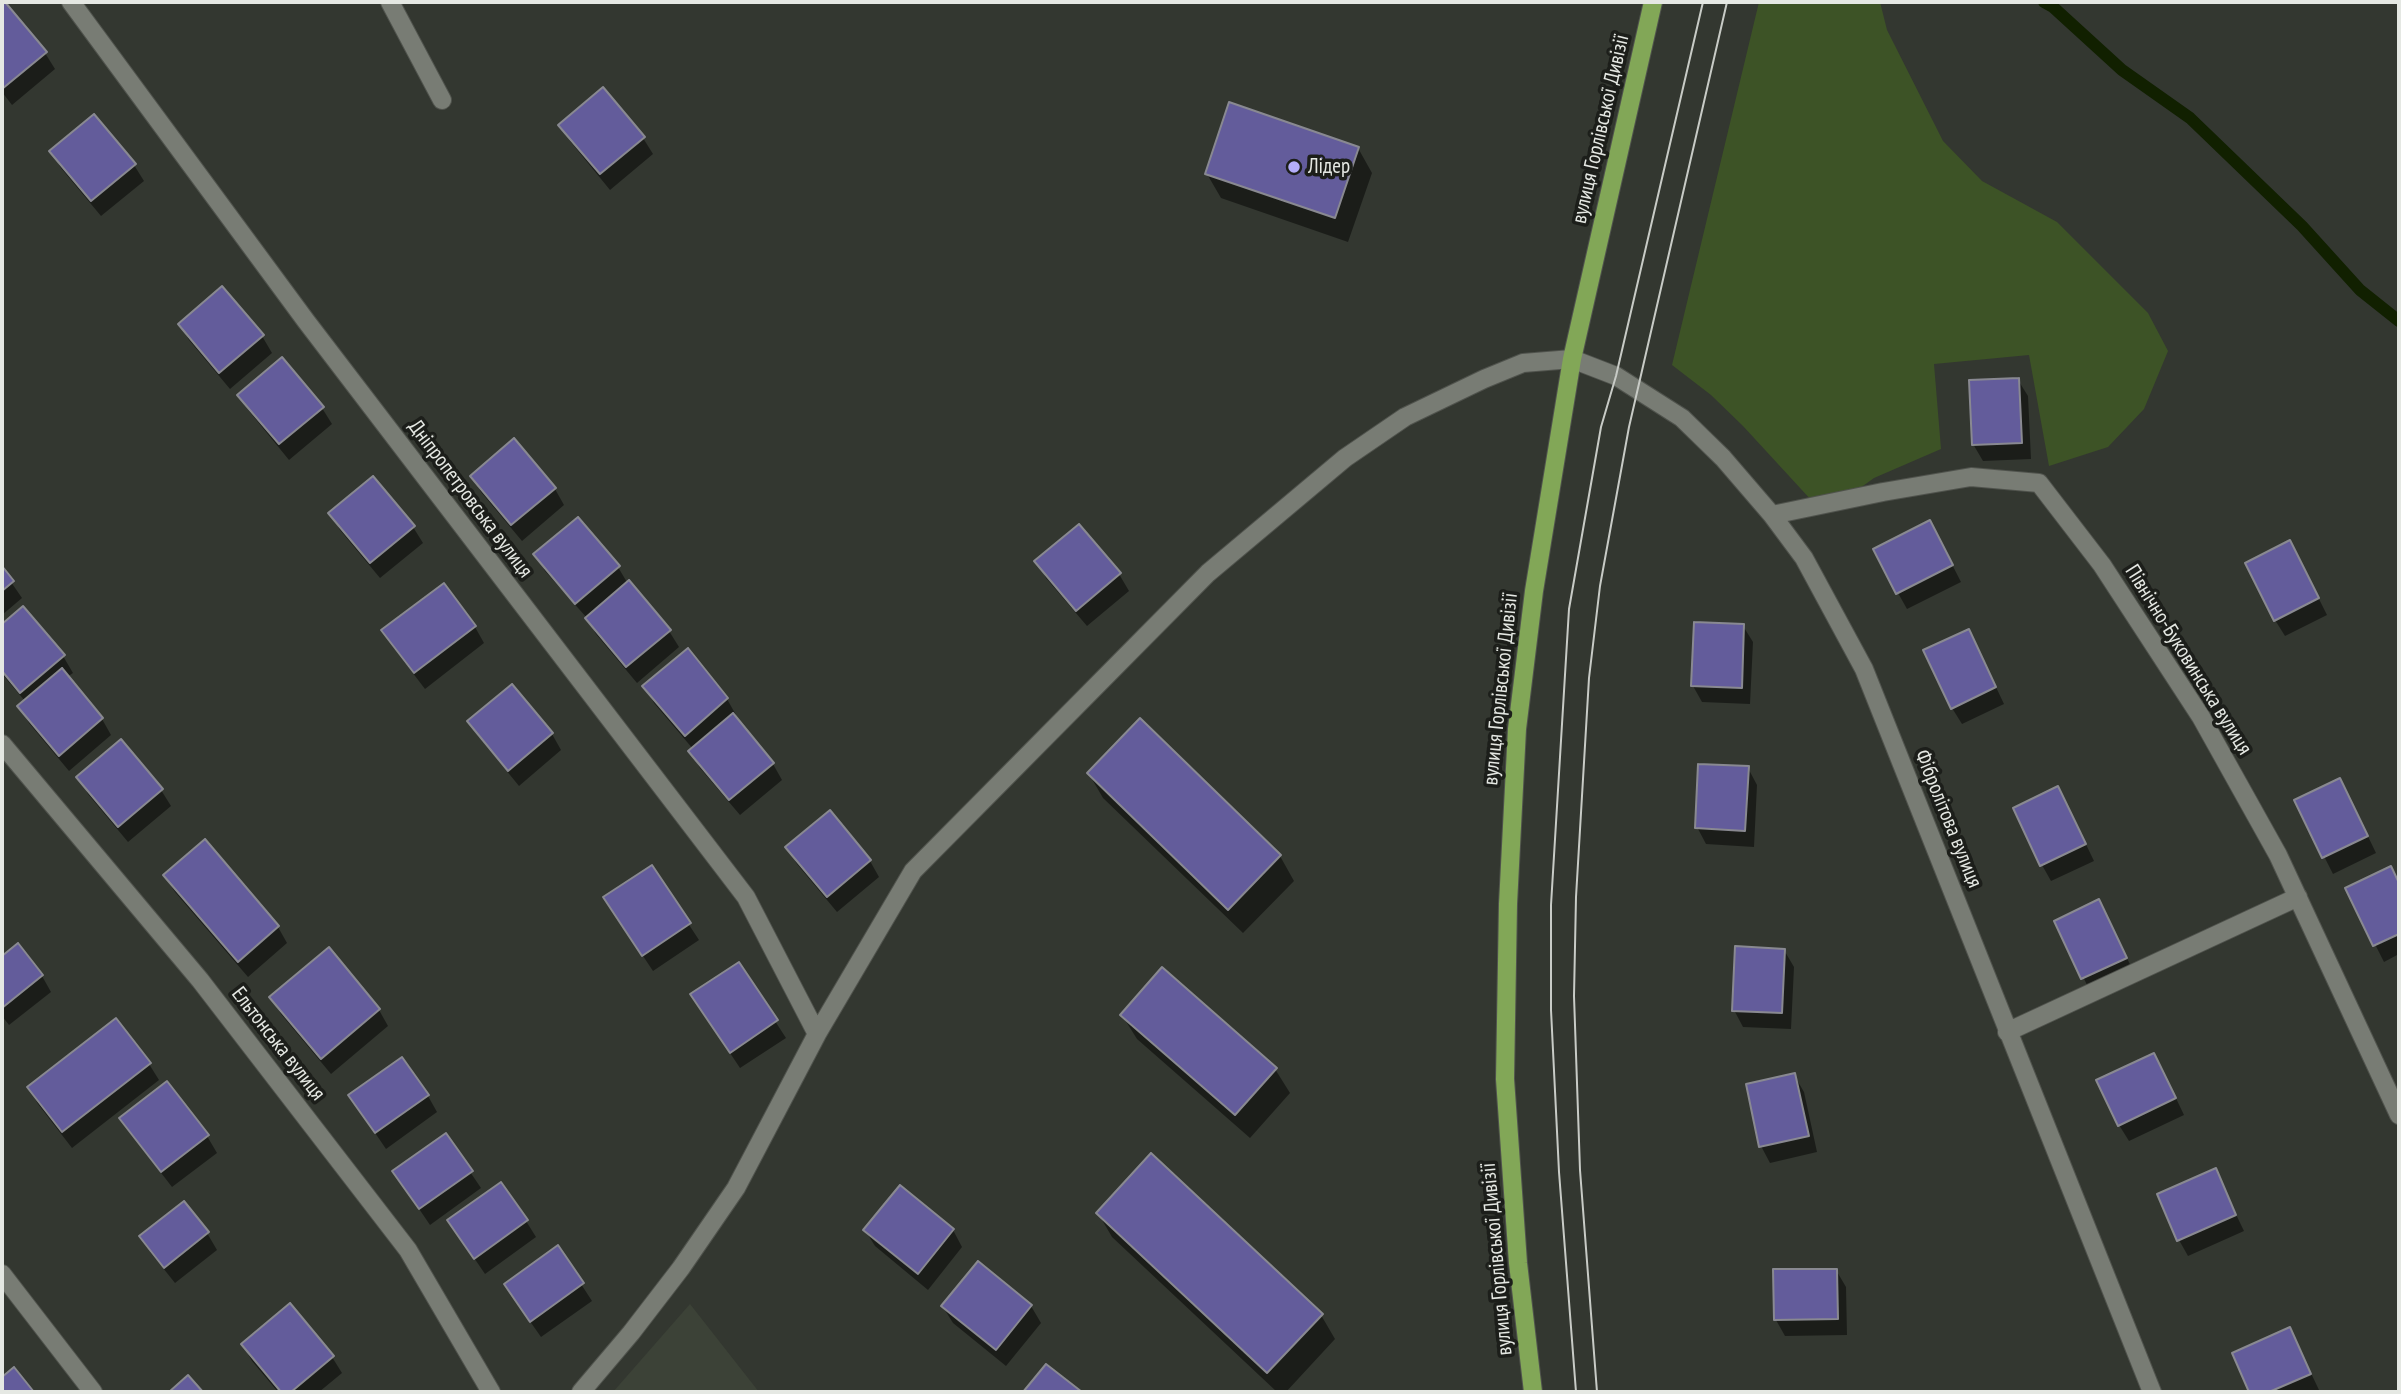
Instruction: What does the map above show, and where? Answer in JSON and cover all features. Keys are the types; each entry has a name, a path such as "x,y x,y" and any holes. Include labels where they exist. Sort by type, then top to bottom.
{"main road":[{"name":"вулиця Горлівської Дивізії","path":"1533,1392 1518,1263 1505,1079 1508,904 1517,729 1534,591 1572,359 1653,2"}],"street":[{"name":"Дніпропетровська вулиця","path":"71,2 306,321 746,897 817,1034"},
{"path":"390,2 442,100"},
{"path":"581,1392 681,1268 736,1188 817,1034 913,871 1208,573 1345,458 1405,417 1484,379 1523,363 1572,359"},
{"name":"Фібролітова вулиця","path":"1572,359 1616,376 1682,418 1723,458 1772,515 1804,558 1864,669 2152,1392"},
{"name":"Північно-Буковинська вулиця","path":"1772,515 1971,477 2039,483 2102,565 2201,718 2278,855 2399,1115"},
{"name":"Ельтонська вулиця","path":"2,744 200,980 408,1250 491,1392"},
{"path":"2007,1032 2298,897"},
{"path":"2,1274 93,1392"}],"shaded area":[{"path":"690,1304 759,1392 613,1392"}],"green space":[{"path":"1759,2 1880,2 1887,30 1943,141 1982,181 2057,222 2148,313 2168,351 2144,409 2108,447 2049,466 2029,355 1934,364 1941,449 1874,478 1824,514 1743,426 1711,395 1672,365"}],"building":[{"path":"5,2 47,52 2,89 2,5"},
{"path":"603,87 645,137 600,174 558,125"},
{"path":"1229,102 1359,147 1335,218 1205,174"},
{"path":"94,114 136,164 91,201 49,151"},
{"path":"222,286 264,335 219,373 178,324"},
{"path":"282,357 324,407 279,444 237,395"},
{"path":"2019,378 2022,443 1972,445 1969,380"},
{"path":"514,438 556,488 511,525 470,476"},
{"path":"373,476 415,526 370,563 328,513"},
{"path":"578,517 620,566 575,604 533,554"},
{"path":"1930,520 1953,565 1896,594 1873,549"},
{"path":"1079,524 1121,573 1076,611 1034,561"},
{"path":"2290,540 2319,598 2274,621 2245,563"},
{"path":"2,566 14,581 2,591"},
{"path":"629,580 671,630 626,667 585,618"},
{"path":"444,583 476,626 414,673 381,630"},
{"path":"23,606 65,655 20,693 2,671 2,624"},
{"path":"1694,622 1744,624 1742,688 1691,686"},
{"path":"1969,629 1996,687 1951,709 1923,650"},
{"path":"688,648 728,698 685,736 642,686"},
{"path":"62,668 103,718 59,756 17,706"},
{"path":"512,684 553,733 508,771 467,721"},
{"path":"733,713 774,763 729,800 688,751"},
{"path":"1140,718 1281,855 1228,910 1087,773"},
{"path":"121,739 163,789 118,827 76,777"},
{"path":"1698,764 1749,766 1745,831 1695,828"},
{"path":"2340,778 2368,836 2322,858 2294,800"},
{"path":"2058,786 2086,844 2040,866 2013,808"},
{"path":"830,810 871,860 827,897 785,847"},
{"path":"205,839 279,926 238,962 163,875"},
{"path":"652,865 691,923 642,956 603,897"},
{"path":"2391,866 2399,883 2399,934 2373,946 2345,888"},
{"path":"2099,899 2127,958 2081,979 2054,921"},
{"path":"18,943 43,975 2,1008 2,956"},
{"path":"1735,946 1785,949 1782,1013 1732,1011"},
{"path":"329,947 380,1009 321,1059 269,997"},
{"path":"739,962 778,1020 730,1053 690,994"},
{"path":"1162,967 1277,1068 1235,1115 1120,1015"},
{"path":"116,1018 151,1063 62,1132 27,1087"},
{"path":"2154,1053 2176,1098 2118,1126 2096,1080"},
{"path":"402,1057 429,1095 375,1133 348,1095"},
{"path":"1795,1073 1809,1136 1759,1147 1746,1084"},
{"path":"167,1081 209,1135 161,1172 119,1118"},
{"path":"446,1133 473,1171 419,1209 392,1171"},
{"path":"1151,1153 1323,1314 1267,1373 1096,1213"},
{"path":"2216,1168 2236,1215 2177,1241 2157,1194"},
{"path":"501,1182 528,1220 474,1259 447,1220"},
{"path":"900,1185 954,1229 918,1274 863,1230"},
{"path":"184,1201 209,1232 164,1268 139,1236"},
{"path":"558,1245 584,1283 530,1322 504,1284"},
{"path":"978,1261 1032,1305 996,1350 941,1306"},
{"path":"1773,1269 1837,1269 1838,1319 1774,1320"},
{"path":"290,1303 334,1356 291,1392 281,1392 241,1344"},
{"path":"2290,1327 2311,1374 2269,1392 2249,1392 2232,1353"},
{"path":"1046,1364 1082,1392 1023,1392"},
{"path":"14,1367 34,1392 2,1392 2,1377"},
{"path":"188,1375 203,1392 169,1392"}],"waterway":[{"path":"2044,2 2053,7 2122,70 2190,118 2302,226 2360,290 2399,321"}],"tram line":[{"path":"1576,1392 1559,1172 1551,1010 1551,905 1569,609 1601,427 1616,376 1703,2"},
{"path":"1597,1392 1580,1170 1574,996 1576,897 1589,678 1600,586 1629,427 1727,2"}],"place":[{"name":"Лідер","path":"1294,167"}]}
